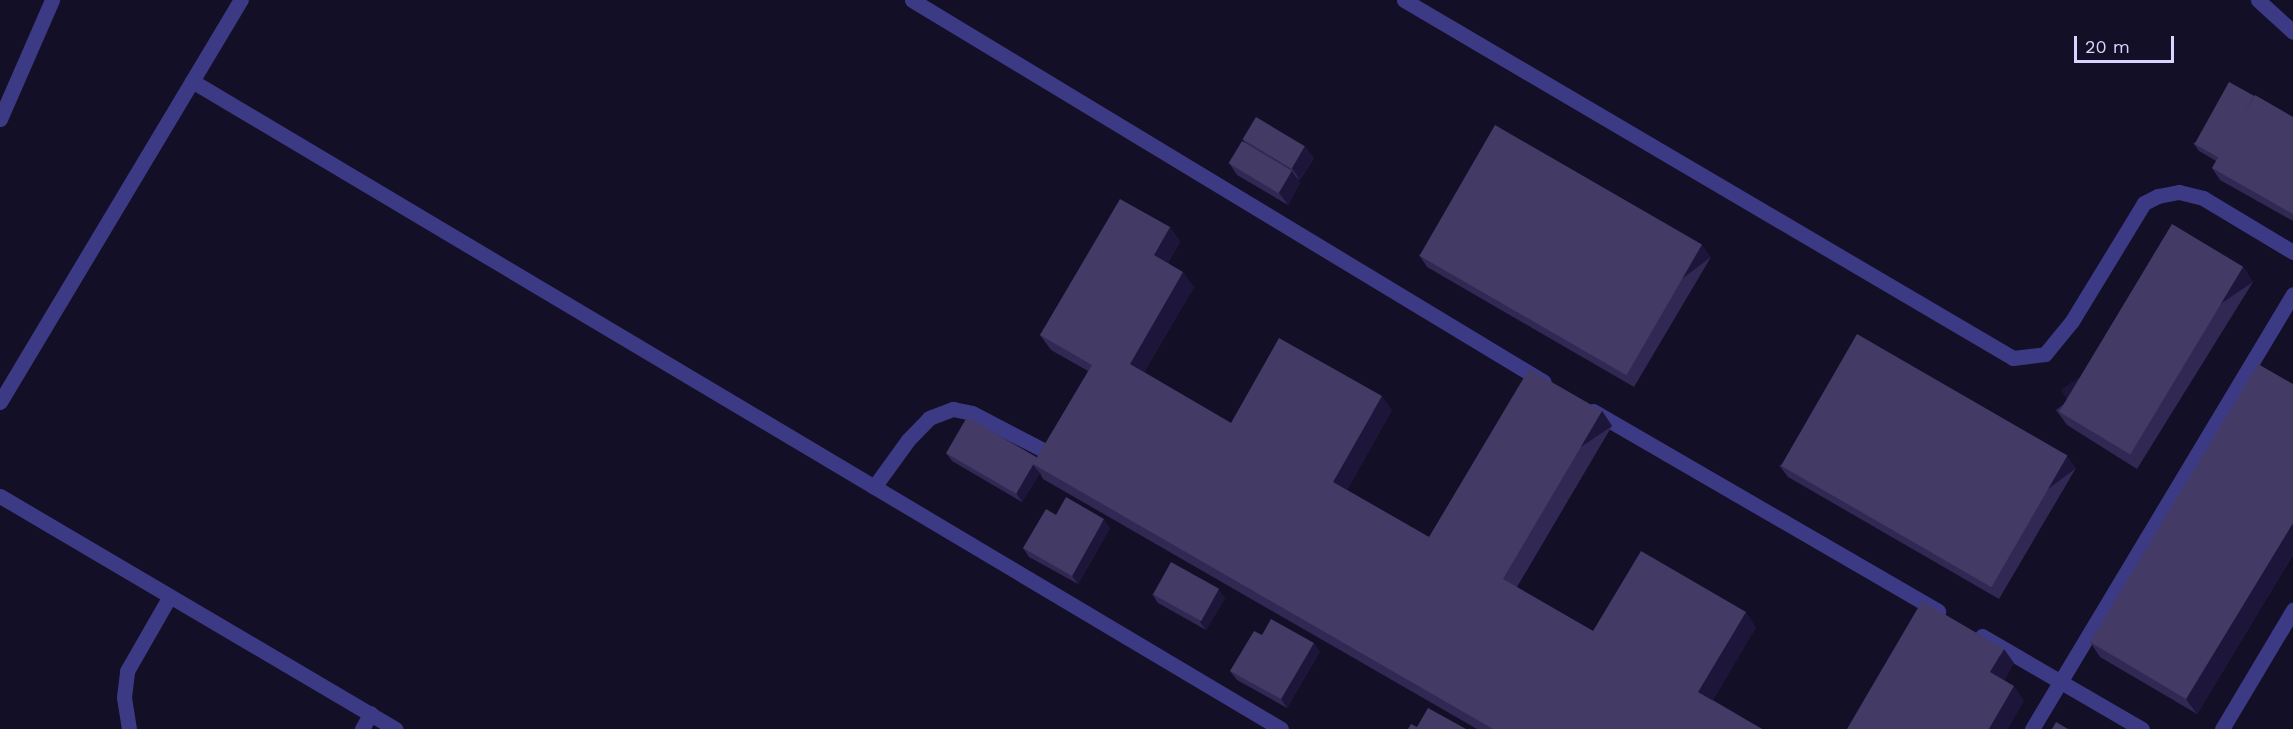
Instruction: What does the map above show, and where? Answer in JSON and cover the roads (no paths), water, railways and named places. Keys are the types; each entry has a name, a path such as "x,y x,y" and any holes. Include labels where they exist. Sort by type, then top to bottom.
{"lane":[{"path":"0,119 52,0"},
{"path":"0,402 241,0"},
{"path":"912,0 1554,388"},
{"path":"1404,0 2013,358 2045,354 2072,321 2144,203 2158,196 2179,192 2203,198 2293,252"},
{"path":"2258,0 2293,32"},
{"path":"192,81 1281,729"},
{"path":"2032,729 2293,294"},
{"path":"1584,406 2142,729"},
{"path":"874,487 908,440 929,418 952,409 972,413 1043,450"},
{"path":"0,496 396,729"},
{"path":"129,729 124,697 127,671 170,596"},
{"path":"2222,729 2293,610"},
{"path":"362,729 371,713"}]}
